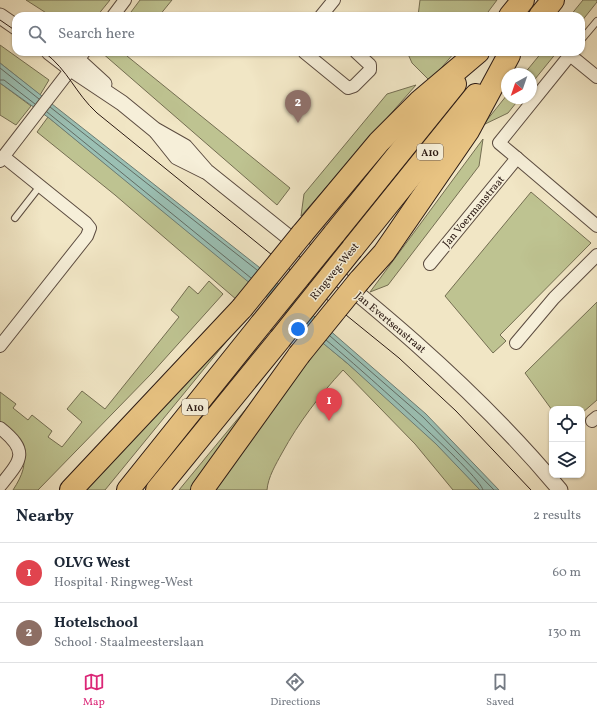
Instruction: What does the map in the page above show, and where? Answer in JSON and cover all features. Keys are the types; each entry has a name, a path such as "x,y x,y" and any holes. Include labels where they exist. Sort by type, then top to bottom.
{"highway":[{"path":"513,12 523,0"},
{"path":"543,12 553,0"},
{"name":"A10","path":"71,490 242,308 314,218 379,142 419,102 475,56"},
{"name":"Ringweg-West","path":"128,490 477,56"},
{"name":"Ringweg-West","path":"157,490 508,56"},
{"name":"A10","path":"202,490 299,355 373,266 408,219 468,131 509,56"}],"street":[{"path":"116,12 125,0"},
{"path":"324,12 334,0"},
{"path":"0,16 12,24"},
{"path":"309,56 348,88 354,86 370,70 370,65 360,56"},
{"path":"569,56 499,143 597,226"},
{"path":"574,56 597,77"},
{"path":"0,346 87,236 90,228 86,223 40,186 2,159 55,90 75,58"},
{"name":"Jan Evertsenstraat","path":"75,58 122,103 155,130 167,147 177,156 206,172 433,358 499,421 560,490"},
{"name":"Jan Voermanstraat","path":"430,264 517,158"},
{"path":"516,343 554,298 597,255"},
{"path":"0,428 13,439 19,449 20,457 16,466 0,486"}],"lane":[{"path":"585,35 597,21"},
{"path":"16,218 40,186"}],"green space":[{"path":"26,0 110,0 100,12 45,12"},
{"path":"140,0 172,0 162,12 131,12"},
{"path":"420,0 497,0 488,12 418,12"},
{"path":"583,0 597,0 585,17 585,12 573,12"},
{"path":"0,45 12,54 12,56 15,56 49,80 40,95 0,63"},
{"path":"106,56 127,56 290,188 277,205"},
{"path":"409,56 452,56 430,81 412,63"},
{"path":"539,56 554,56 537,77 537,68 529,68"},
{"path":"0,83 31,106 16,125 0,115"},
{"path":"416,85 301,216 304,194 387,94"},
{"path":"501,102 501,104 515,104 508,113 483,125"},
{"path":"48,117 250,282 237,300 115,195 37,132"},
{"path":"483,139 479,166 388,285 370,292"},
{"path":"531,192 591,243 500,335 506,341 493,353 445,296"},
{"path":"209,281 223,294 152,373 38,490 13,490 23,470 23,454 0,425 0,392 16,404 13,408 28,420 32,415 52,431 48,437 62,447 82,422 67,409 82,391 105,409 179,317 171,310 189,286 198,294"},
{"path":"597,302 597,400 585,410 585,406 549,406 525,373"},
{"path":"244,320 105,490 84,490"},
{"path":"322,342 404,413 462,470 480,490 453,490 415,444 343,370 302,420 295,431 273,471 267,490 213,490"},
{"path":"264,387 196,490 179,490"}],"water":[{"path":"0,63 264,271 426,414 499,490 480,490 436,444 347,363 49,118 0,83"}],"tram line":[{"path":"0,20 12,28"},
{"path":"49,56 66,74 83,98 97,113 399,358 456,411 531,490"}],"place":[{"name":"Hotelschool","path":"298,123"},
{"name":"OLVG West","path":"329,421"}]}
